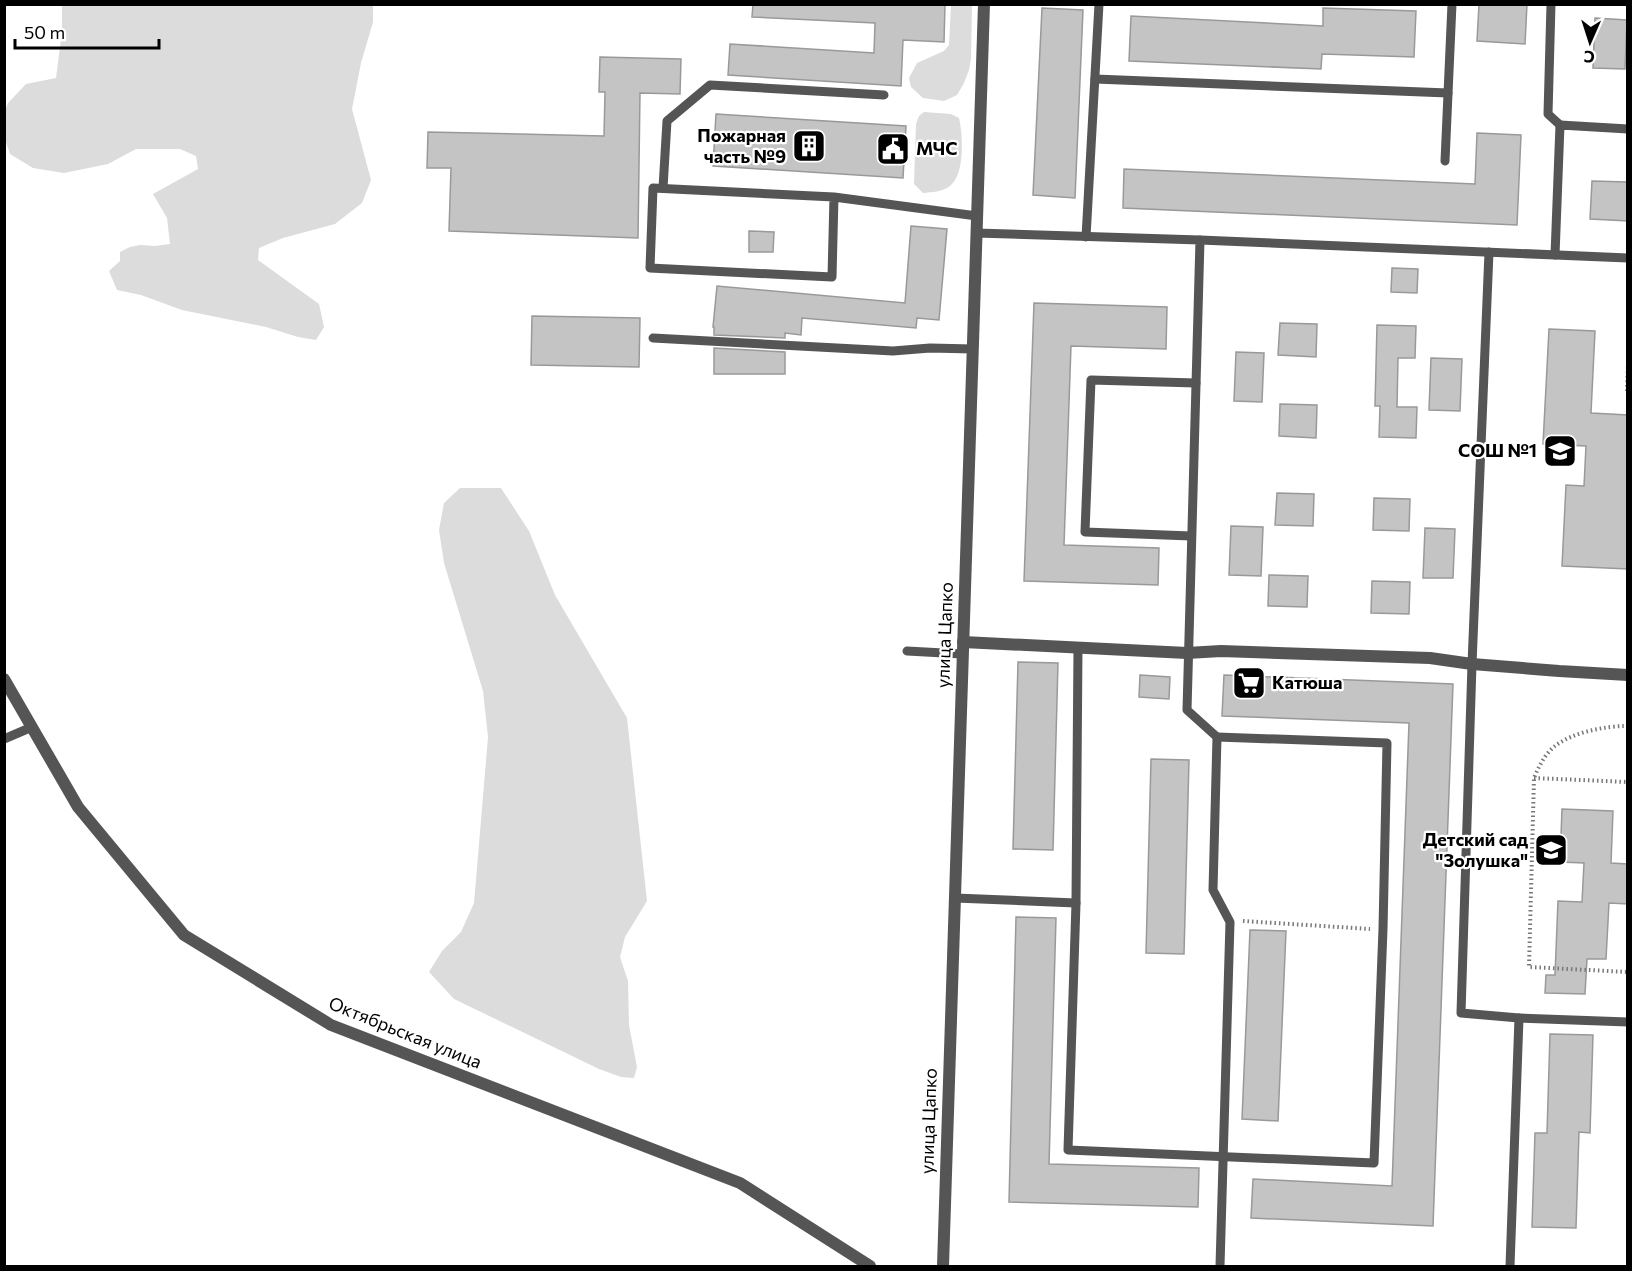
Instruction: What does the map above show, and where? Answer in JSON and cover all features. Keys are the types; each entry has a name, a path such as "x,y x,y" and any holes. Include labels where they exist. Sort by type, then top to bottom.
{"street":[{"name":"улица Цапко","path":"943,1266 984,4"},
{"path":"963,648 1078,647 1187,653 1221,651 1430,658 1472,664 1628,675"},
{"name":"Октябрьская улица","path":"4,679 78,807 184,935 332,1025 740,1183 870,1266"}],"lane":[{"path":"1086,237 1099,4"},
{"path":"1445,161 1452,4"},
{"path":"1551,4 1548,114 1560,125 1628,129"},
{"path":"1095,79 1448,93"},
{"path":"663,188 667,122 710,85 884,96"},
{"path":"1555,255 1560,125"},
{"path":"834,197 832,277 650,268 653,188 834,197 977,216"},
{"path":"976,233 1628,258"},
{"path":"1078,647 1076,903 1068,1150 1374,1162 1387,744 1217,736 1187,710 1200,240"},
{"path":"1489,252 1472,664 1461,1013 1519,1018 1628,1022"},
{"path":"653,338 892,351 930,348 973,349"},
{"path":"1191,536 1085,532 1091,380 1196,383"},
{"path":"907,651 963,648"},
{"path":"4,739 32,727"},
{"path":"1217,736 1213,890 1230,922 1220,1266"},
{"path":"955,898 1076,903"},
{"path":"1510,1266 1519,1018"}],"path":[{"path":"1627,392 1628,364"},
{"path":"1628,726 1584,731 1555,746 1539,765 1534,778 1528,967 1628,972"},
{"path":"1534,778 1628,782"},
{"path":"1230,922 1383,929"}],"shaded area":[{"path":"62,5 373,5 373,22 361,63 352,109 371,180 362,203 335,224 283,238 259,248 258,260 319,304 324,327 316,340 182,310 141,295 117,290 109,271 120,261 120,252 140,245 170,244 167,218 153,194 198,169 196,156 180,149 136,149 108,164 64,173 33,168 10,154 5,139 5,110 8,103 26,84 56,78 62,31"},
{"path":"951,5 972,5 969,70 957,95 944,101 923,98 911,87 909,78 917,63 944,51 949,45"},
{"path":"924,112 951,114 959,118 962,154 955,181 950,186 923,193 914,184 916,124 919,116"},
{"path":"460,488 501,488 529,531 555,595 627,718 647,901 625,937 620,957 628,981 629,1025 637,1067 634,1078 621,1077 599,1069 454,999 429,972 442,951 461,932 474,903 488,737 483,691 444,563 439,530 444,503"}],"building":[{"path":"753,4 945,4 944,42 903,40 901,86 728,75 730,44 874,53 875,23 752,17"},
{"path":"1479,4 1527,4 1525,44 1477,41"},
{"path":"1042,8 1083,10 1075,198 1033,195"},
{"path":"1323,8 1416,11 1414,57 1322,54 1321,69 1129,61 1131,16 1323,26"},
{"path":"1595,18 1627,20 1625,69 1593,68"},
{"path":"600,57 681,59 680,94 640,93 638,238 449,231 451,168 427,168 428,132 604,136 605,92 599,92"},
{"name":"Пожарная часть №9","path":"716,114 906,126 903,178 713,166"},
{"path":"1477,133 1521,135 1517,225 1123,208 1124,169 1475,184"},
{"path":"1592,181 1628,182 1628,221 1590,219"},
{"path":"911,226 947,229 939,320 917,318 916,328 802,318 801,335 785,333 785,338 714,335 717,286 905,303"},
{"path":"749,231 774,232 773,252 749,252"},
{"path":"1392,268 1418,269 1417,293 1391,292"},
{"path":"1034,303 1167,307 1166,349 1071,346 1064,545 1159,548 1158,585 1024,581"},
{"path":"532,316 640,318 639,367 531,365"},
{"path":"1280,323 1317,324 1316,357 1278,355"},
{"path":"1377,325 1416,326 1415,358 1398,358 1397,407 1417,407 1416,438 1379,437 1380,406 1375,406"},
{"path":"1549,329 1595,331 1591,413 1628,415 1628,569 1562,566 1566,485 1584,486 1586,446 1543,444"},
{"path":"714,348 785,352 785,374 714,374"},
{"path":"1236,352 1264,353 1262,402 1234,401"},
{"path":"1431,358 1462,359 1460,411 1429,410"},
{"path":"1280,404 1317,405 1316,438 1279,436"},
{"path":"1277,493 1314,494 1313,526 1275,525"},
{"path":"1374,498 1410,499 1409,531 1373,530"},
{"path":"1231,526 1263,527 1261,576 1229,575"},
{"path":"1425,528 1455,529 1453,578 1423,578"},
{"path":"1269,575 1308,576 1307,607 1268,606"},
{"path":"1372,581 1410,582 1409,614 1371,613"},
{"path":"1018,662 1058,663 1053,850 1013,849"},
{"path":"1140,675 1170,677 1169,699 1139,697"},
{"path":"1224,675 1453,684 1433,1226 1251,1218 1253,1179 1392,1186 1409,723 1222,716"},
{"path":"1151,759 1189,760 1184,954 1146,953"},
{"name":"Детский сад \"Золушка\"","path":"1562,809 1613,811 1611,863 1628,864 1628,904 1609,903 1606,959 1587,959 1585,994 1545,993 1546,975 1555,975 1558,901 1582,902 1584,863 1560,862"},
{"path":"1016,917 1056,918 1049,1164 1199,1168 1198,1207 1009,1202"},
{"path":"1250,930 1286,931 1278,1121 1242,1119"},
{"path":"1550,1034 1593,1035 1590,1133 1579,1132 1576,1228 1532,1227 1535,1133 1547,1133"}],"place":[{"name":"Пожарная часть №9","path":"809,146"},
{"name":"МЧС","path":"893,149"},
{"name":"СОШ №1","path":"1560,451"},
{"name":"Катюша","path":"1249,683"},
{"name":"Детский сад \"Золушка\"","path":"1551,850"}]}
